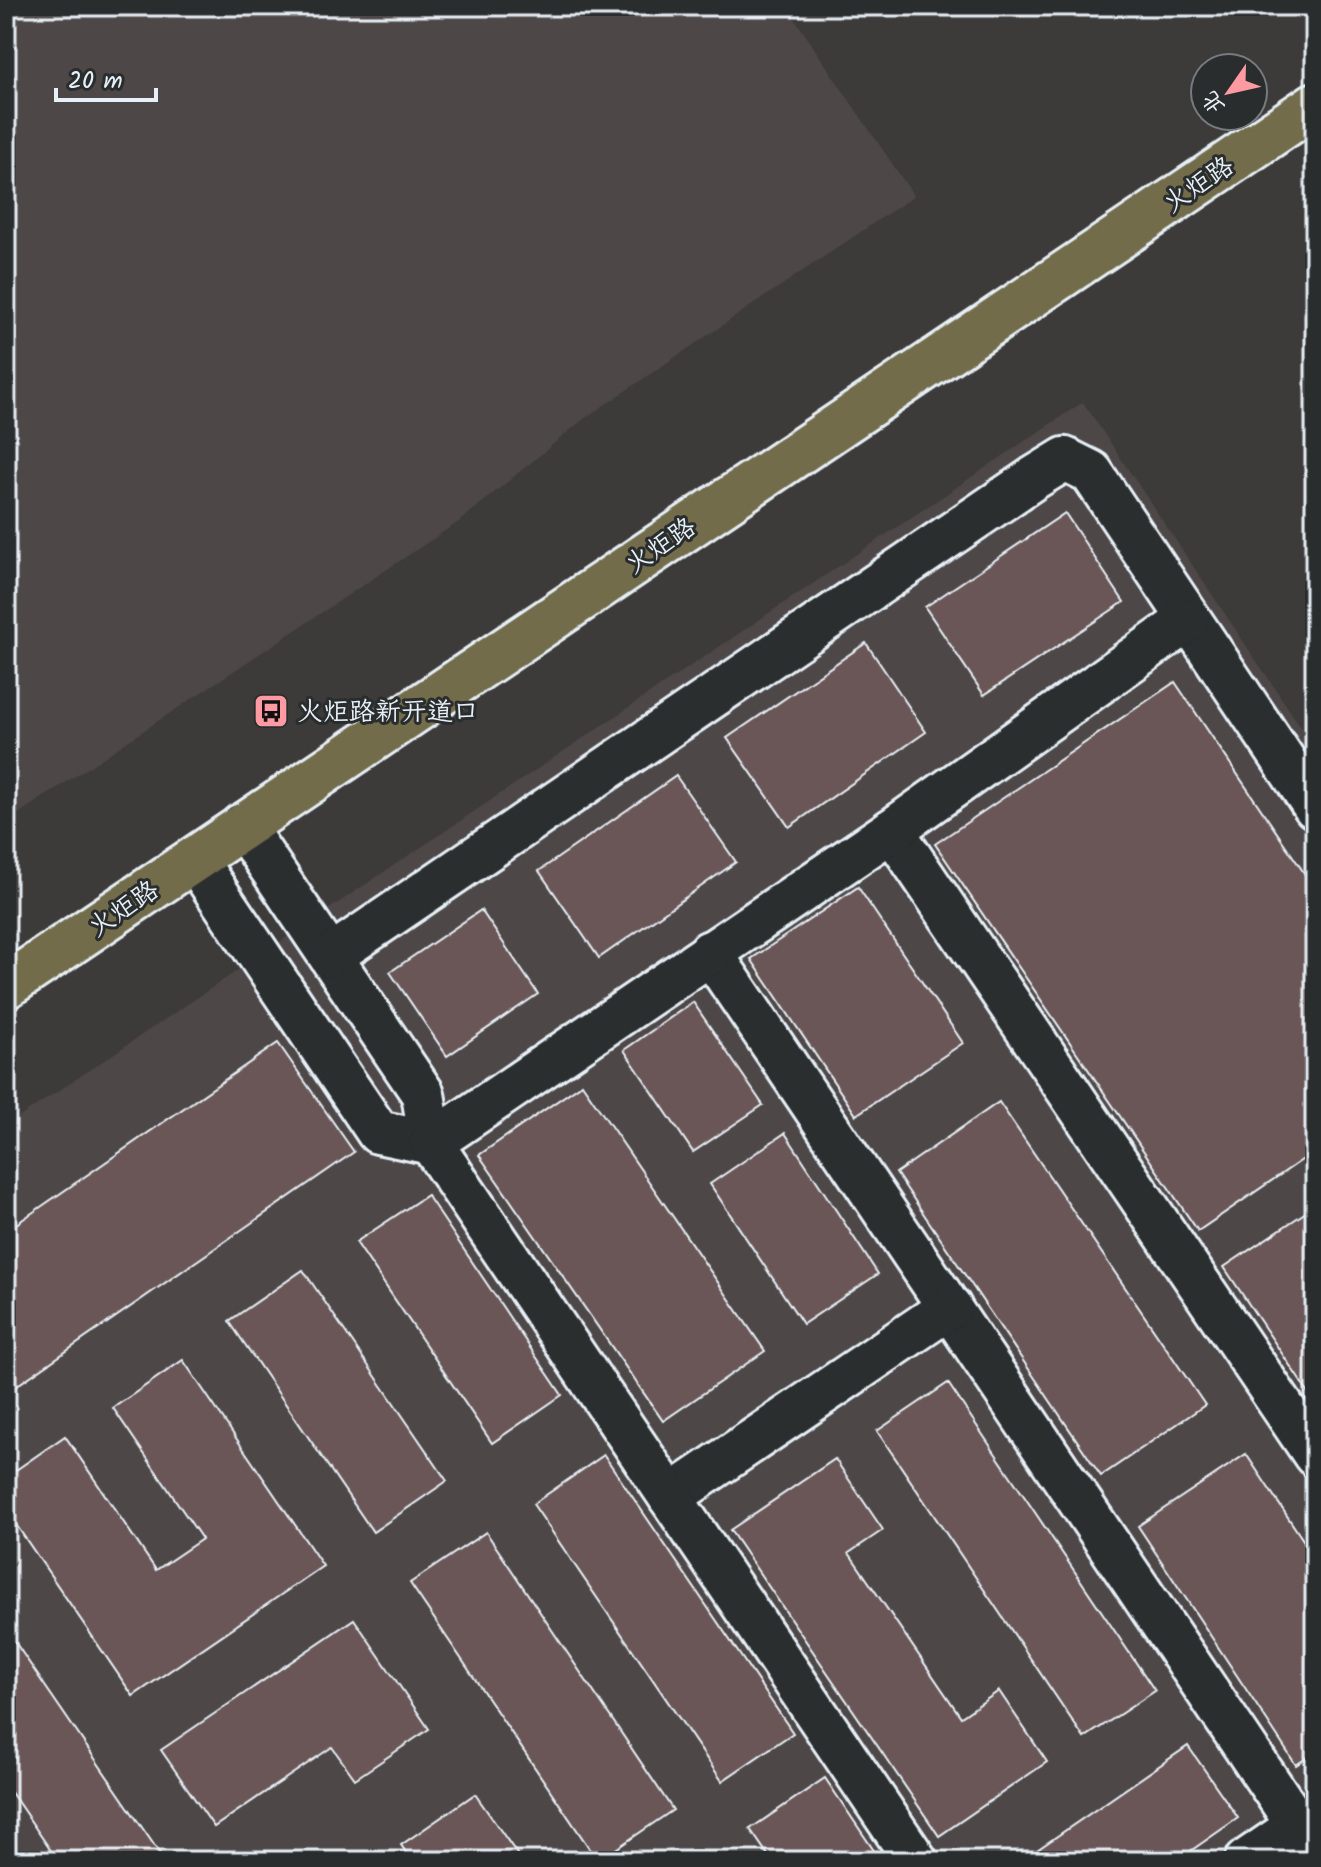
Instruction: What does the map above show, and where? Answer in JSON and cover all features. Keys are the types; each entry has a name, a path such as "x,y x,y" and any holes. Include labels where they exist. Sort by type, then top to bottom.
{"main road":[{"name":"火炬路","path":"6,986 1315,105"}],"lane":[{"path":"331,956 1065,459 1091,472 1315,807"},
{"path":"195,860 378,1132 431,1143 892,830 1188,620"},
{"path":"242,825 423,1094 431,1143 916,1861"},
{"path":"892,830 1315,1455"},
{"path":"710,952 1309,1830 1246,1861"},
{"path":"670,1497 950,1307"}],"shaded area":[{"path":"6,6 786,6 914,196 584,419 460,521 6,822"},
{"path":"1083,402 1315,748 1315,1861 6,1861 6,1126"}],"building":[{"path":"1065,513 1124,602 984,695 925,607"},
{"path":"866,643 926,732 789,827 727,738"},
{"path":"1175,682 1315,889 1315,1151 1198,1231 935,844"},
{"path":"676,776 736,862 599,958 539,871"},
{"path":"858,887 963,1043 856,1115 751,959"},
{"path":"481,910 538,994 447,1056 390,972"},
{"path":"693,1002 763,1105 693,1152 624,1050"},
{"path":"278,1043 354,1152 6,1393 6,1231"},
{"path":"582,1084 765,1351 663,1421 479,1155"},
{"path":"999,1102 1205,1405 1101,1476 896,1173"},
{"path":"785,1133 878,1274 803,1324 710,1184"},
{"path":"427,1195 562,1395 492,1443 356,1242"},
{"path":"1315,1206 1315,1403 1224,1267"},
{"path":"303,1270 447,1481 373,1532 229,1321"},
{"path":"183,1360 323,1566 133,1696 6,1510 6,1477 65,1436 156,1570 202,1539 113,1408"},
{"path":"948,1383 1155,1691 1084,1738 877,1431"},
{"path":"1246,1454 1315,1558 1315,1752 1296,1765 1138,1526"},
{"path":"604,1455 793,1733 722,1781 533,1504"},
{"path":"835,1459 883,1530 849,1553 961,1717 999,1691 1047,1762 939,1836 730,1530"},
{"path":"486,1532 673,1810 598,1861 410,1583"},
{"path":"354,1619 429,1729 355,1779 332,1747 214,1827 161,1750"},
{"path":"6,1629 165,1861 58,1861 6,1785"},
{"path":"1188,1746 1238,1818 1176,1861 1021,1861"},
{"path":"825,1778 881,1861 772,1861 750,1829"},
{"path":"475,1794 522,1861 412,1861 401,1845"}],"place":[{"name":"火炬路新开道口","path":"271,711"}]}
